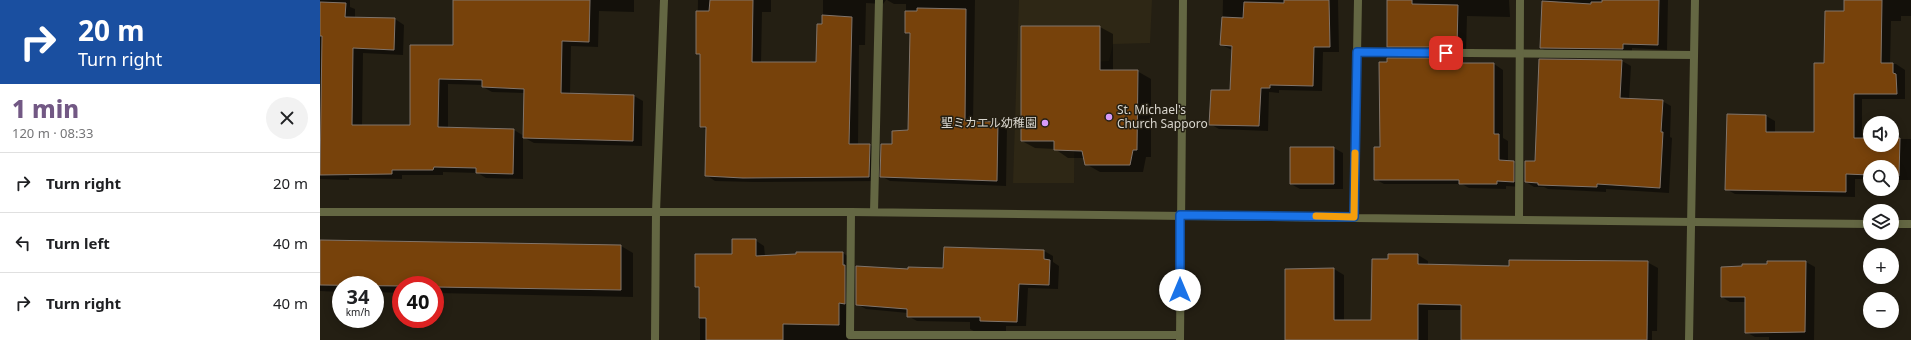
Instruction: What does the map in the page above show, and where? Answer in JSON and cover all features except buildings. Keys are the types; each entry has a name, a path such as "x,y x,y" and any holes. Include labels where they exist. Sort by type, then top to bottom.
{"street":[{"path":"655,340 656,212 664,0"},
{"path":"874,212 880,0"},
{"path":"851,212 850,335 1180,338 1183,0"},
{"path":"1354,217 1358,0"},
{"path":"1518,218 1520,0"},
{"path":"1689,340 1695,0"},
{"path":"1357,52 1694,55"},
{"path":"320,212 874,212 1691,220 1863,224"},
{"path":"1899,224 1911,224"}],"shaded area":[{"name":"聖ミカエル幼稚園","path":"1019,0 1152,0 1150,43 1113,44 1109,61 1075,63 1074,183 1013,183"}],"slow traffic":[{"path":"1316,216 1354,217 1355,153"}],"place":[{"name":"St. Michael's Church Sapporo","path":"1109,117"},
{"name":"聖ミカエル幼稚園","path":"1045,123"}],"route":[{"path":"1180,290 1180,215 1354,217 1357,52 1446,53"}]}
